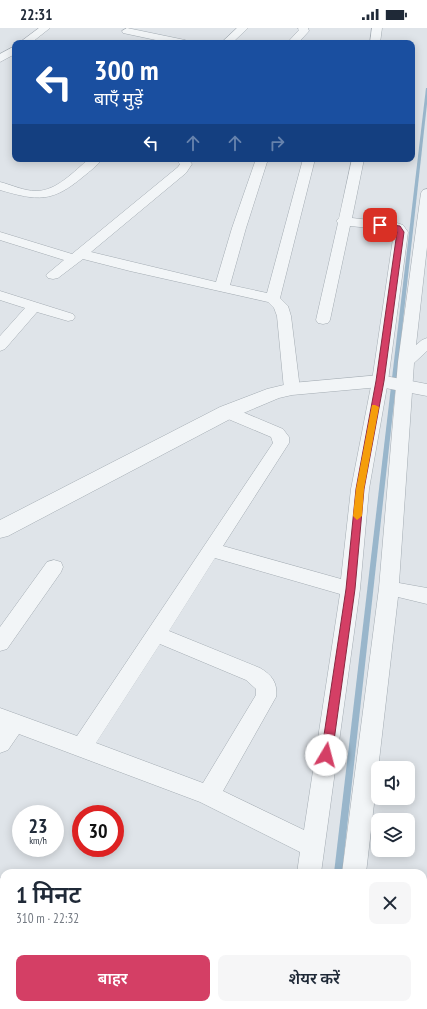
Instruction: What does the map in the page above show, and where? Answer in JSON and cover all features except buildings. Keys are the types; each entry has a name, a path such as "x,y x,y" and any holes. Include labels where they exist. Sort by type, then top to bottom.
{"street":[{"path":"28,40 45,28"},
{"path":"158,38 170,28"},
{"path":"229,40 243,28"},
{"path":"295,40 304,30 303,28"},
{"path":"375,40 377,28"},
{"path":"127,31 169,40"},
{"path":"0,59 12,51"},
{"path":"0,186 36,195 47,194 60,188 92,162"},
{"path":"53,275 182,170 186,164 184,162"},
{"path":"222,287 239,228 261,162"},
{"path":"273,299 308,162"},
{"path":"323,320 343,221 357,162"},
{"path":"406,362 427,193"},
{"path":"343,221 392,226 398,228 401,232 393,383 389,588 354,869"},
{"path":"2,239 273,299 281,306 284,316 292,389"},
{"path":"0,296 68,317"},
{"path":"0,346 34,306"},
{"path":"310,869 350,589 360,489 393,383 406,362 427,343"},
{"path":"1,528 227,412 255,400 292,389 393,383 427,390"},
{"path":"81,748 281,443 281,437 277,433 227,412"},
{"path":"211,550 350,589"},
{"path":"0,643 54,567"},
{"path":"389,588 427,596"},
{"path":"156,634 252,674 262,680 267,688 266,697 208,795"},
{"path":"0,743 7,720 208,795 313,846"}],"waterway":[{"path":"338,869 427,89"}],"slow traffic":[{"path":"357,516 360,489 375,407"}],"route":[{"path":"326,755 350,589 360,489 380,381 401,232 398,228 380,225"}]}
